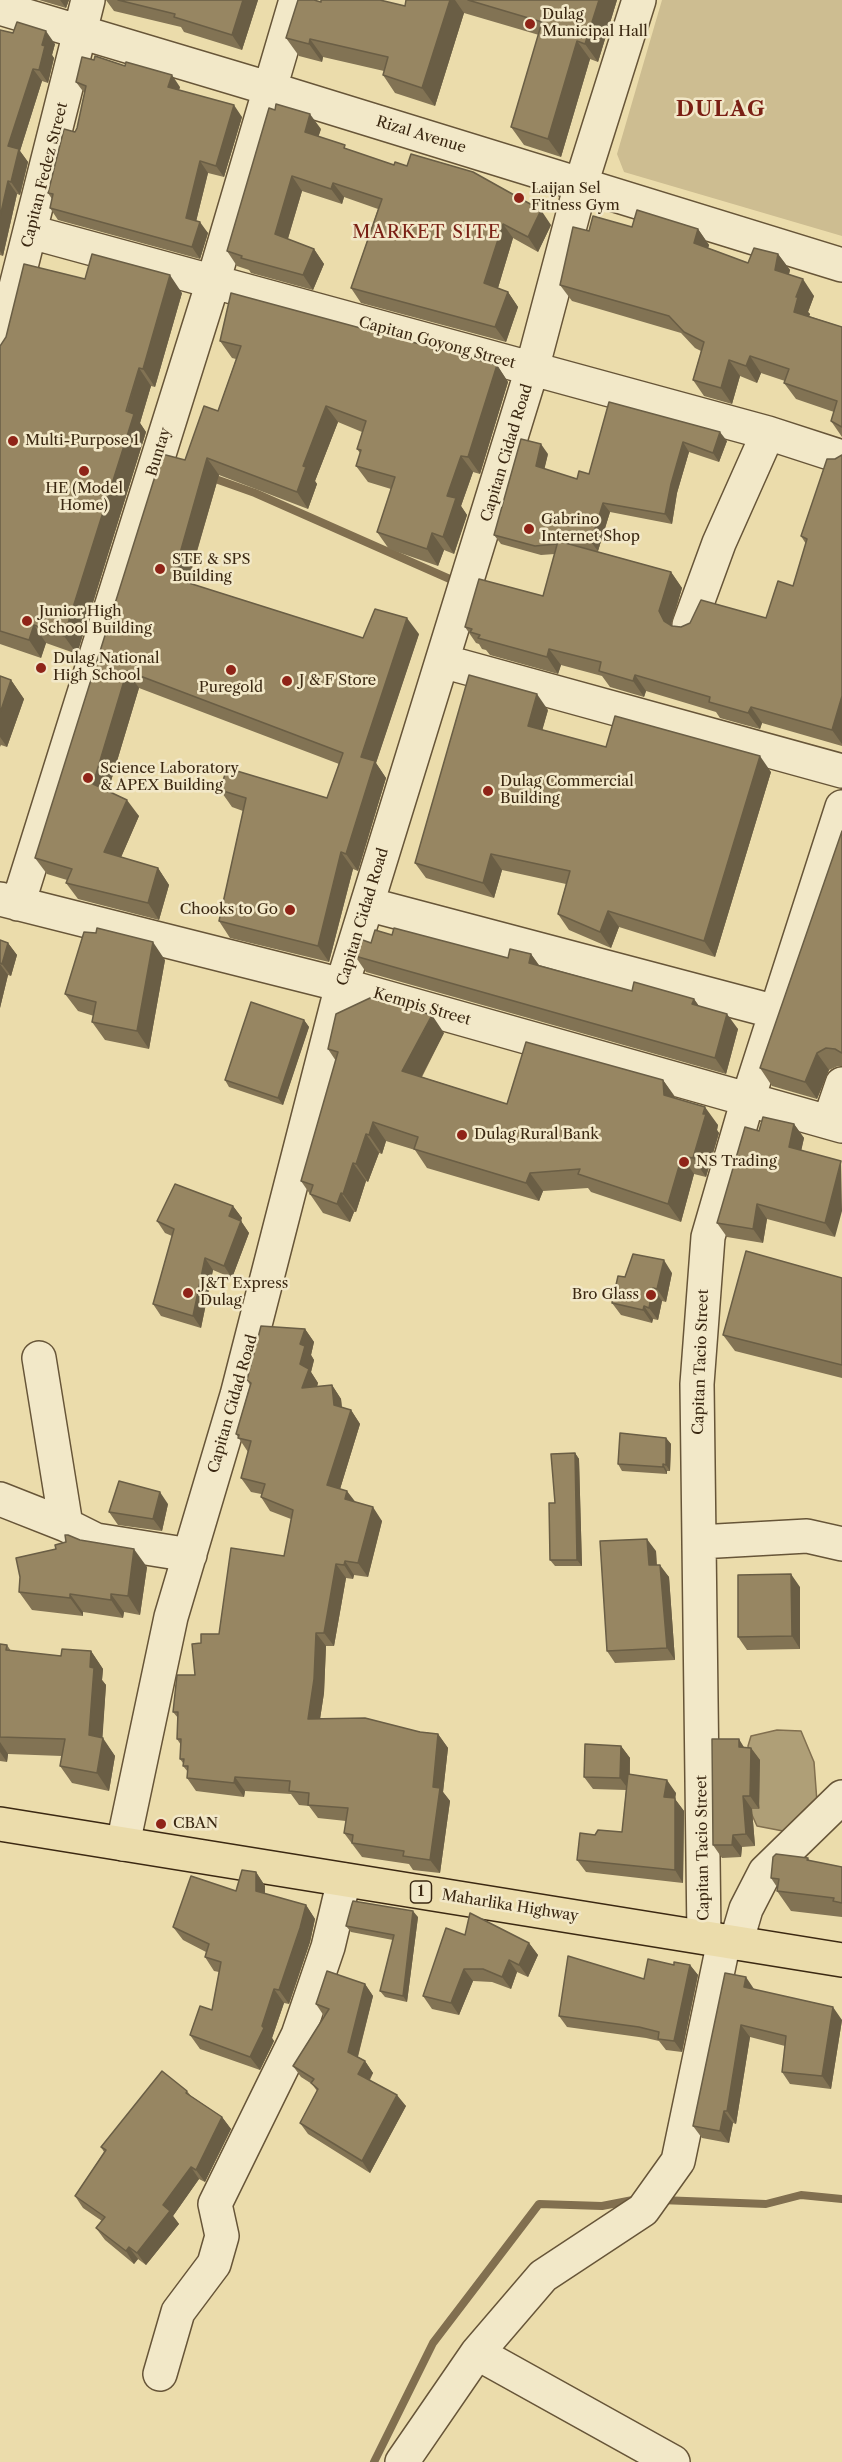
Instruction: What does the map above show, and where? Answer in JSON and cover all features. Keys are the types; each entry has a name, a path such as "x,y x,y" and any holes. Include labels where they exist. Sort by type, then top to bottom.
{"highway":[{"name":"Maharlika Highway","path":"0,1824 842,1960"}],"street":[{"name":"Capitan Fedez Street","path":"0,350 88,0"},
{"name":"Buntay","path":"9,901 213,282 296,0"},
{"name":"Capitan Cidad Road","path":"123,1844 171,1617 237,1395 342,985 532,369 581,184 639,0"},
{"name":"Rizal Avenue","path":"0,8 842,265"},
{"name":"Capitan Goyong Street","path":"31,232 768,434 842,457"},
{"path":"689,625 719,543 768,434"},
{"path":"442,661 842,771"},
{"name":"Capitan Tacio Street","path":"721,1940 699,1542 697,1384 708,1237 748,1099 842,807"},
{"name":"Kempis Street","path":"9,901 342,985 835,1124"},
{"path":"367,904 776,1012"},
{"path":"835,1124 842,1084"},
{"path":"39,1358 66,1525"},
{"path":"0,1498 96,1540 190,1555"},
{"path":"699,1542 807,1536 842,1544"},
{"path":"402,2462 477,2354 543,2276 643,2210 678,2161 721,1940 746,1909 765,1872 842,1797"},
{"path":"160,2374 178,2312 214,2264 222,2236 215,2204 298,2035 328,1947 345,1880"},
{"path":"477,2354 673,2462"}],"shaded area":[{"path":"662,0 842,0 842,236 624,172 617,154"},
{"path":"777,1730 801,1731 814,1762 817,1802 809,1819 783,1831 757,1826 752,1815 739,1809 759,1808 748,1746 751,1736"}],"building":[{"path":"118,0 243,0 232,35 174,17 175,14"},
{"path":"298,0 321,2 321,0 380,0 405,6 406,0 450,0 422,88 383,75 388,57 310,39 309,44 286,38"},
{"path":"468,0 599,0 585,44 577,41 548,139 511,127 542,22"},
{"path":"17,22 46,31 42,45 45,46 39,70 33,69 8,146 19,149 11,182 8,181 0,217 0,30 13,33"},
{"path":"95,56 125,66 126,62 172,75 168,87 234,105 216,166 200,161 186,218 200,222 192,247 50,208 53,194 48,193 64,129 75,132 86,86 76,82 82,57 94,60"},
{"path":"276,104 310,114 305,132 345,145 344,148 394,165 395,162 407,166 411,154 473,172 541,210 528,237 503,224 484,283 508,292 495,327 351,288 382,199 333,183 331,189 292,176 275,234 314,249 303,275 241,258 242,256 227,251 269,108 275,110"},
{"path":"637,210 698,229 694,243 748,263 754,248 778,254 775,270 803,279 796,297 798,297 794,312 842,327 842,427 831,421 837,401 784,383 789,369 750,356 746,366 729,360 721,388 693,380 704,342 684,332 669,316 560,285 573,227 589,231 593,216 632,227"},
{"path":"92,254 170,275 143,369 139,368 126,411 134,414 64,636 34,625 29,640 0,631 0,346 6,337 24,264 85,279"},
{"path":"231,293 497,365 468,457 461,456 447,496 456,498 443,537 432,533 427,549 377,532 395,477 356,466 361,450 357,449 366,421 326,406 303,466 306,467 297,492 207,458 173,578 363,638 375,609 407,618 361,757 375,761 346,854 341,852 318,946 219,921 246,798 220,790 227,768 327,798 343,753 127,671 93,784 127,800 104,852 158,868 148,903 66,883 72,869 35,858 162,454 185,460 204,406 218,411 241,346 220,341"},
{"path":"609,402 720,432 713,453 683,442 665,514 603,503 591,542 558,541 557,544 535,546 494,535 521,439 541,444 536,466 577,479 579,471 589,474"},
{"path":"842,455 842,696 832,730 751,707 748,713 709,702 710,697 635,675 633,681 599,671 601,662 549,649 547,657 478,638 480,635 470,632 472,629 465,627 479,579 543,596 558,541 671,572 659,611 664,621 672,626 681,627 690,623 701,600 766,618 778,581 793,586 807,539 801,536 827,459 835,459"},
{"path":"469,675 537,694 528,726 606,747 615,716 760,756 704,941 608,911 600,932 558,914 570,871 491,854 483,883 415,863"},
{"path":"0,676 11,680 0,713"},
{"path":"842,831 842,1053 826,1048 817,1053 805,1082 760,1068"},
{"path":"97,928 153,942 137,1031 92,1022 96,1002 65,994 84,932 96,933"},
{"path":"394,928 508,958 510,949 531,954 529,963 632,991 634,982 694,999 692,1004 727,1014 715,1058 355,956 360,939 371,943 375,930 392,935"},
{"path":"0,940 8,943 2,964 0,963"},
{"path":"370,998 432,1015 402,1071 507,1104 526,1042 663,1080 664,1095 705,1107 703,1114 706,1114 693,1158 682,1156 668,1204 578,1174 580,1169 530,1173 526,1183 414,1149 418,1137 373,1122 369,1135 366,1134 356,1164 353,1163 343,1194 341,1193 337,1204 310,1194 313,1185 301,1181 338,1052 328,1049 336,1014"},
{"path":"251,1002 304,1020 278,1098 225,1080"},
{"path":"763,1117 794,1124 789,1147 841,1161 825,1223 757,1204 753,1229 717,1223 745,1127 759,1131"},
{"path":"175,1184 233,1206 229,1216 241,1221 224,1266 205,1258 193,1316 153,1304 174,1229 157,1221"},
{"path":"746,1251 842,1278 842,1365 723,1335"},
{"path":"633,1254 664,1260 657,1289 653,1288 649,1308 644,1306 643,1310 612,1303 618,1276 625,1277"},
{"path":"261,1326 305,1329 300,1344 305,1346 300,1364 309,1369 302,1388 332,1385 334,1405 351,1410 327,1485 347,1491 345,1499 373,1507 358,1563 345,1561 344,1565 336,1564 324,1633 316,1633 314,1679 308,1719 365,1718 420,1732 438,1734 433,1787 440,1788 430,1860 403,1856 404,1851 352,1843 353,1835 344,1833 348,1808 308,1805 309,1793 289,1791 290,1781 235,1777 234,1783 187,1778 188,1766 183,1766 184,1759 180,1759 181,1739 177,1739 178,1712 173,1712 177,1675 195,1675 192,1644 201,1643 201,1634 219,1634 231,1548 284,1556 293,1510 261,1497 265,1484 241,1478 251,1441 238,1438 239,1435 236,1434 251,1383 247,1380"},
{"path":"620,1433 666,1438 666,1465 663,1464 663,1467 618,1464"},
{"path":"575,1453 577,1560 550,1560 549,1503 555,1503 551,1454"},
{"path":"119,1481 160,1492 153,1519 109,1512"},
{"path":"65,1535 80,1540 134,1549 128,1596 111,1594 111,1600 70,1594 70,1598 19,1592 20,1577 16,1558 56,1549 55,1545 66,1542"},
{"path":"647,1539 649,1565 660,1565 667,1648 607,1651 600,1541"},
{"path":"791,1574 792,1636 738,1637 738,1575"},
{"path":"0,1644 7,1645 6,1650 61,1656 62,1649 91,1651 90,1667 94,1668 89,1735 103,1738 97,1773 60,1766 65,1739 0,1737"},
{"path":"712,1739 739,1739 739,1747 751,1748 750,1796 743,1796 746,1834 733,1835 732,1845 713,1845"},
{"path":"585,1744 621,1746 620,1778 584,1777"},
{"path":"628,1774 667,1780 664,1797 675,1798 675,1870 577,1860 580,1833 595,1835 598,1830 622,1832"},
{"path":"776,1854 808,1858 807,1860 842,1867 842,1903 833,1901 834,1898 777,1891 779,1879 771,1878 773,1857"},
{"path":"242,1870 256,1872 256,1891 306,1905 279,1990 274,1989 262,2026 264,2028 250,2057 190,2035 200,2006 212,2010 221,1962 205,1957 209,1944 173,1927 191,1876 236,1891"},
{"path":"353,1901 413,1911 403,1996 380,1991 394,1935 346,1926"},
{"path":"470,1913 529,1943 519,1965 509,1960 502,1977 483,1969 464,1969 451,2003 423,1996 446,1928 465,1935"},
{"path":"568,1956 644,1979 648,1959 674,1965 674,1962 690,1965 674,2041 658,2039 659,2032 639,2027 559,2016"},
{"path":"327,1971 365,1984 348,2052 365,2061 358,2074 397,2095 362,2161 300,2123 318,2089 311,2083 314,2079 293,2066 329,2009 316,2004"},
{"path":"725,1973 746,1977 744,1987 833,2007 822,2076 782,2072 786,2036 741,2025 727,2111 724,2111 720,2131 693,2126"},
{"path":"162,2071 187,2091 186,2093 222,2117 196,2170 191,2167 163,2205 170,2211 137,2253 129,2247 126,2251 96,2228 105,2217 75,2196 106,2150 101,2147"}],"waterway":[{"path":"207,476 255,493 452,580"},
{"path":"660,2200 766,2204 801,2195 842,2199"},
{"path":"374,2462 433,2343 539,2204 602,2206 638,2199"}],"place":[{"name":"Dulag Municipal Hall","path":"530,24"},
{"name":"Laijan Sel Fitness Gym","path":"519,198"},
{"name":"Multi-Purpose 1","path":"13,441"},
{"name":"HE (Model Home)","path":"84,471"},
{"name":"Gabrino Internet Shop","path":"529,529"},
{"name":"STE & SPS Building","path":"160,569"},
{"name":"Junior High School Building","path":"27,621"},
{"name":"Dulag National High School","path":"41,668"},
{"name":"Puregold","path":"231,670"},
{"name":"J & F Store","path":"287,681"},
{"name":"Science Laboratory & APEX Building","path":"88,778"},
{"name":"Dulag Commercial Building","path":"488,791"},
{"name":"Chooks to Go","path":"290,910"},
{"name":"Dulag Rural Bank","path":"462,1135"},
{"name":"NS Trading","path":"684,1162"},
{"name":"J&T Express Dulag","path":"188,1293"},
{"name":"Bro Glass","path":"651,1295"},
{"name":"CBAN","path":"161,1824"}],"district":[{"name":"DULAG","path":"721,110"},
{"name":"MARKET SITE","path":"427,233"}]}
